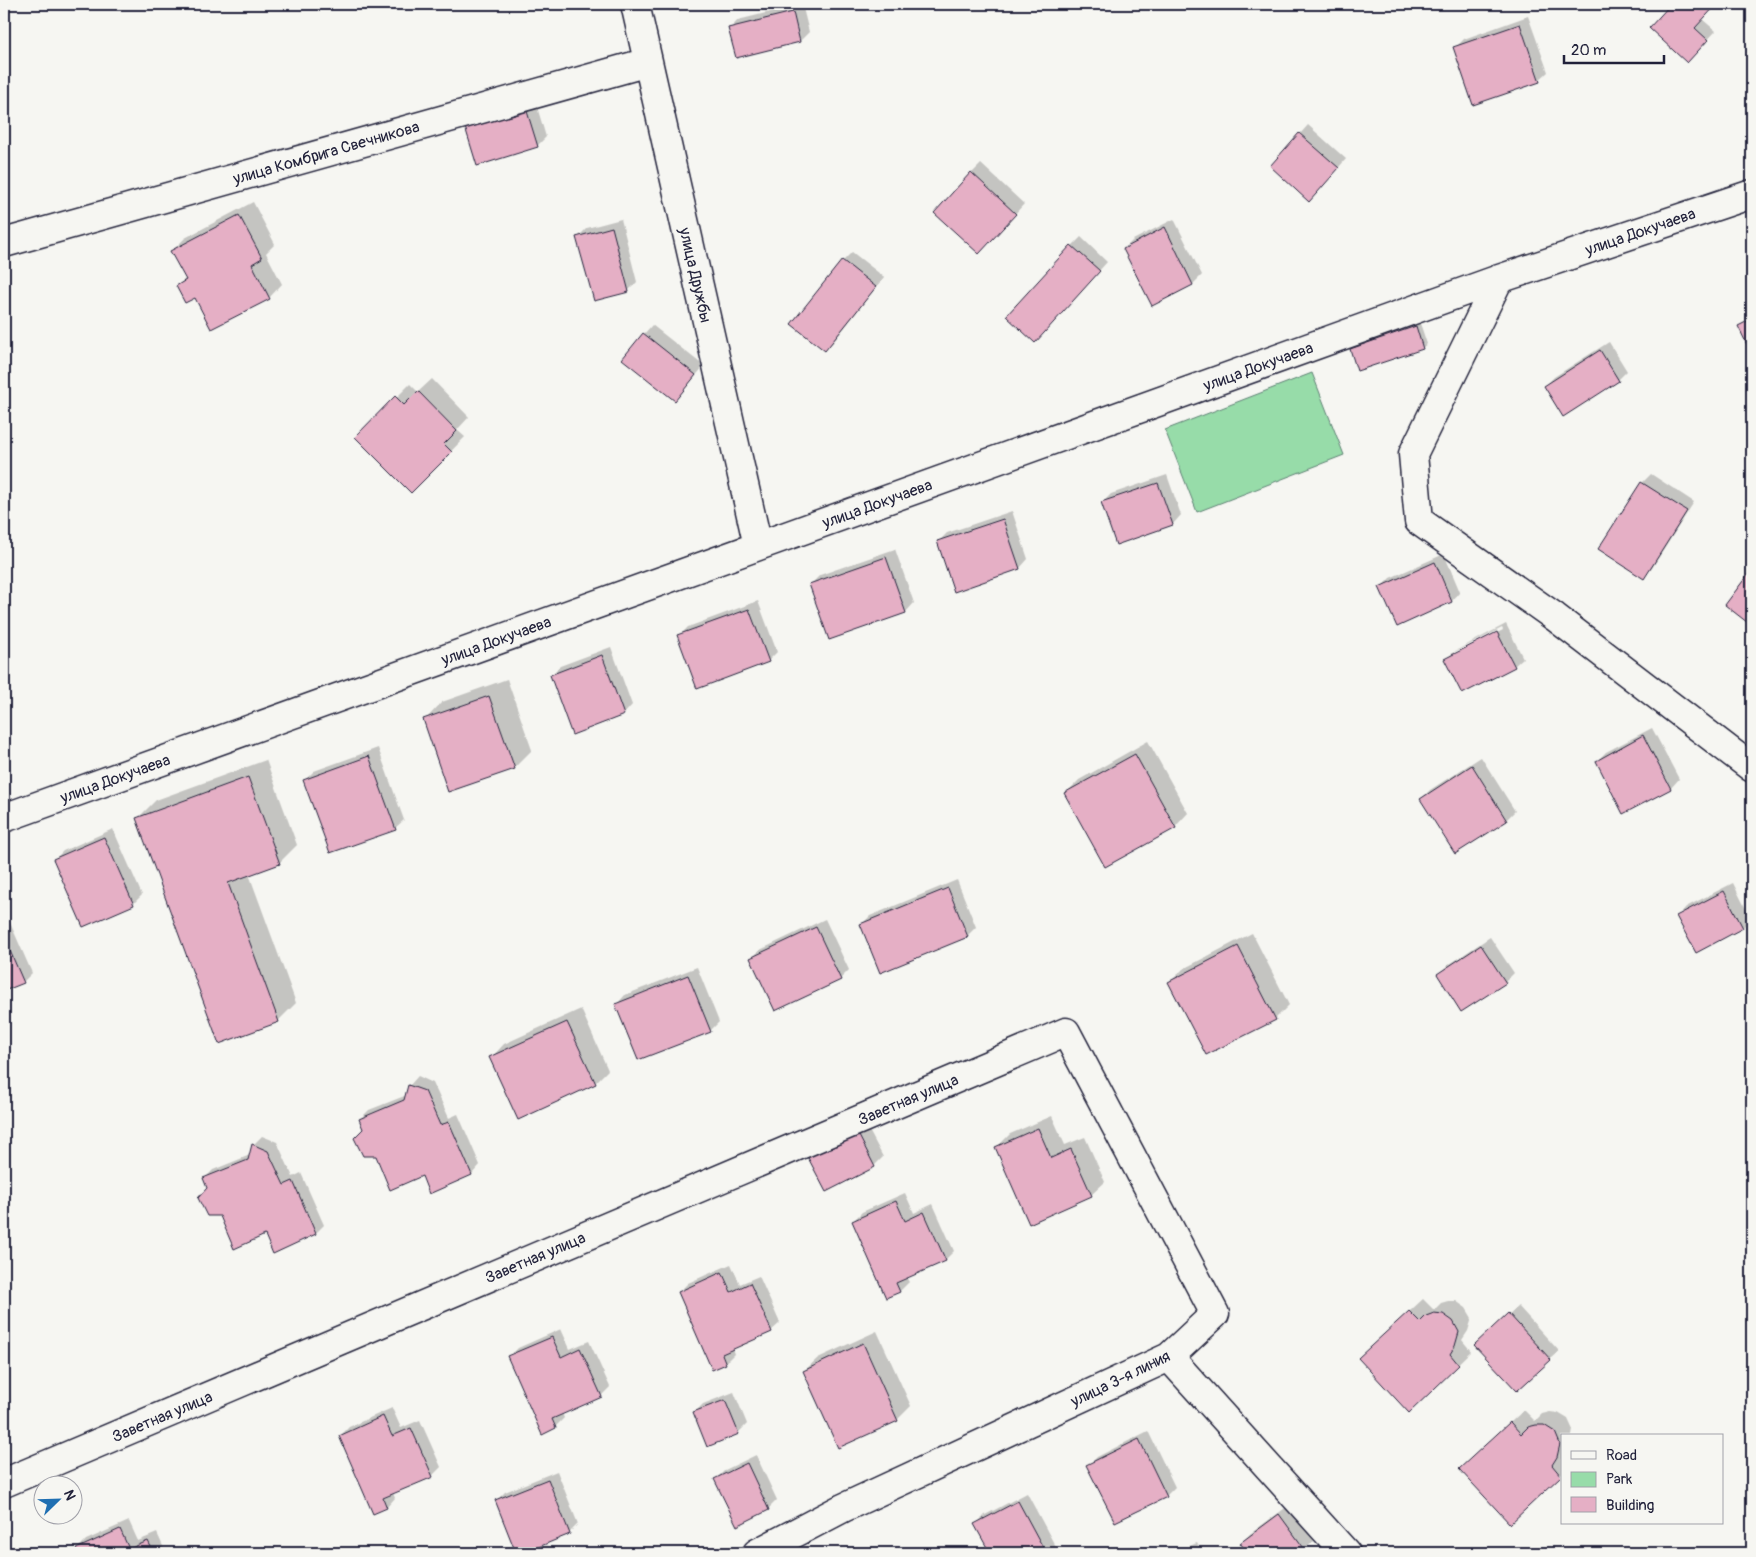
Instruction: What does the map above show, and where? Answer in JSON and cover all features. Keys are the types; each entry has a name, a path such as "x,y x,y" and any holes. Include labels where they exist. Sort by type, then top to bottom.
{"street":[{"name":"улица Дружбы","path":"635,4 758,546"},
{"name":"улица Комбрига Свечникова","path":"4,243 648,62"},
{"name":"улица Докучаева","path":"4,818 1499,278 1752,194"},
{"path":"1499,278 1413,454 1419,521 1555,617 1752,768"},
{"name":"улица 3-я линия","path":"757,1553 843,1508 1169,1357 1214,1314 1066,1032"},
{"name":"Заветная улица","path":"4,1483 1066,1032"},
{"path":"1169,1357 1346,1553"}],"green space":[{"path":"1312,373 1344,455 1197,512 1165,430"}],"building":[{"path":"1671,4 1717,4 1695,28 1708,40 1687,63 1649,28"},
{"path":"793,12 800,42 736,58 728,28"},
{"path":"1520,24 1540,82 1473,105 1453,47"},
{"path":"526,108 538,147 477,166 465,127"},
{"path":"1299,133 1339,168 1309,202 1270,166"},
{"path":"971,172 1016,214 979,254 934,213"},
{"path":"239,215 262,258 252,264 270,299 211,329 195,298 185,303 176,286 186,280 170,251"},
{"path":"612,227 629,292 594,301 576,237"},
{"path":"1165,227 1193,285 1152,306 1123,249"},
{"path":"1071,245 1100,271 1035,343 1006,316"},
{"path":"842,260 876,287 825,351 791,324"},
{"path":"1752,319 1752,355 1738,326"},
{"path":"1416,326 1423,349 1357,371 1350,349"},
{"path":"643,333 696,375 675,401 622,359"},
{"path":"1600,350 1619,381 1563,417 1544,386"},
{"path":"418,391 457,431 444,444 452,452 411,493 355,437 395,396 404,405"},
{"path":"1641,482 1687,511 1644,579 1598,549"},
{"path":"1158,483 1173,525 1116,545 1101,502"},
{"path":"1003,519 1020,569 954,592 937,541"},
{"path":"886,557 906,613 829,640 809,584"},
{"path":"1435,562 1452,602 1397,627 1379,587"},
{"path":"1752,569 1752,626 1725,605"},
{"path":"749,609 769,662 697,689 677,635"},
{"path":"1497,632 1515,667 1462,694 1444,659"},
{"path":"602,655 624,715 572,735 550,675"},
{"path":"489,696 515,769 448,792 423,719"},
{"path":"1643,735 1671,789 1623,814 1596,761"},
{"path":"1135,754 1176,828 1105,867 1064,793"},
{"path":"369,756 396,830 330,853 303,780"},
{"path":"1472,765 1507,821 1455,854 1420,799"},
{"path":"248,777 280,864 228,883 279,1022 219,1044 136,818"},
{"path":"104,837 134,905 83,927 53,859"},
{"path":"948,888 968,937 880,973 860,924"},
{"path":"1724,891 1743,928 1696,953 1676,916"},
{"path":"816,927 841,980 775,1011 750,958"},
{"path":"4,937 24,983 4,991"},
{"path":"1481,945 1506,983 1461,1012 1437,974"},
{"path":"1238,946 1276,1020 1206,1055 1168,982"},
{"path":"688,975 711,1032 638,1060 615,1004"},
{"path":"567,1022 596,1084 518,1120 489,1057"},
{"path":"408,1085 425,1091 440,1125 449,1122 472,1175 429,1194 422,1176 390,1190 376,1156 363,1156 354,1138 363,1129 359,1119 404,1100"},
{"path":"854,1126 875,1167 826,1192 805,1152"},
{"path":"1038,1128 1051,1158 1071,1149 1092,1196 1029,1224 995,1147"},
{"path":"252,1144 268,1151 284,1185 293,1181 316,1234 273,1254 265,1235 234,1249 220,1216 207,1216 198,1198 207,1188 203,1178 248,1160"},
{"path":"896,1201 905,1221 924,1212 946,1261 896,1283 900,1292 886,1298 852,1221"},
{"path":"722,1272 731,1292 750,1283 772,1332 722,1354 726,1364 712,1370 678,1292"},
{"path":"1409,1311 1420,1322 1426,1316 1434,1313 1443,1314 1453,1321 1459,1332 1455,1346 1450,1354 1459,1365 1409,1413 1358,1358"},
{"path":"1508,1313 1551,1360 1517,1391 1474,1345"},
{"path":"552,1337 561,1357 580,1348 602,1397 552,1419 556,1428 542,1435 507,1356"},
{"path":"863,1343 898,1421 838,1448 803,1371"},
{"path":"725,1400 739,1434 707,1447 693,1412"},
{"path":"383,1416 392,1436 411,1428 433,1477 383,1498 387,1508 373,1514 339,1436"},
{"path":"1510,1422 1521,1434 1528,1427 1536,1425 1544,1425 1555,1432 1560,1444 1557,1457 1552,1465 1561,1476 1510,1524 1459,1469"},
{"path":"1139,1439 1167,1497 1115,1522 1086,1465"},
{"path":"747,1463 769,1510 737,1526 714,1479"},
{"path":"548,1479 570,1534 524,1553 516,1553 495,1500"},
{"path":"1018,1501 1046,1553 990,1553 974,1524"},
{"path":"1279,1514 1306,1551 1303,1553 1248,1553 1240,1543"},
{"path":"120,1529 129,1549 148,1541 154,1553 78,1553 76,1549"}]}
